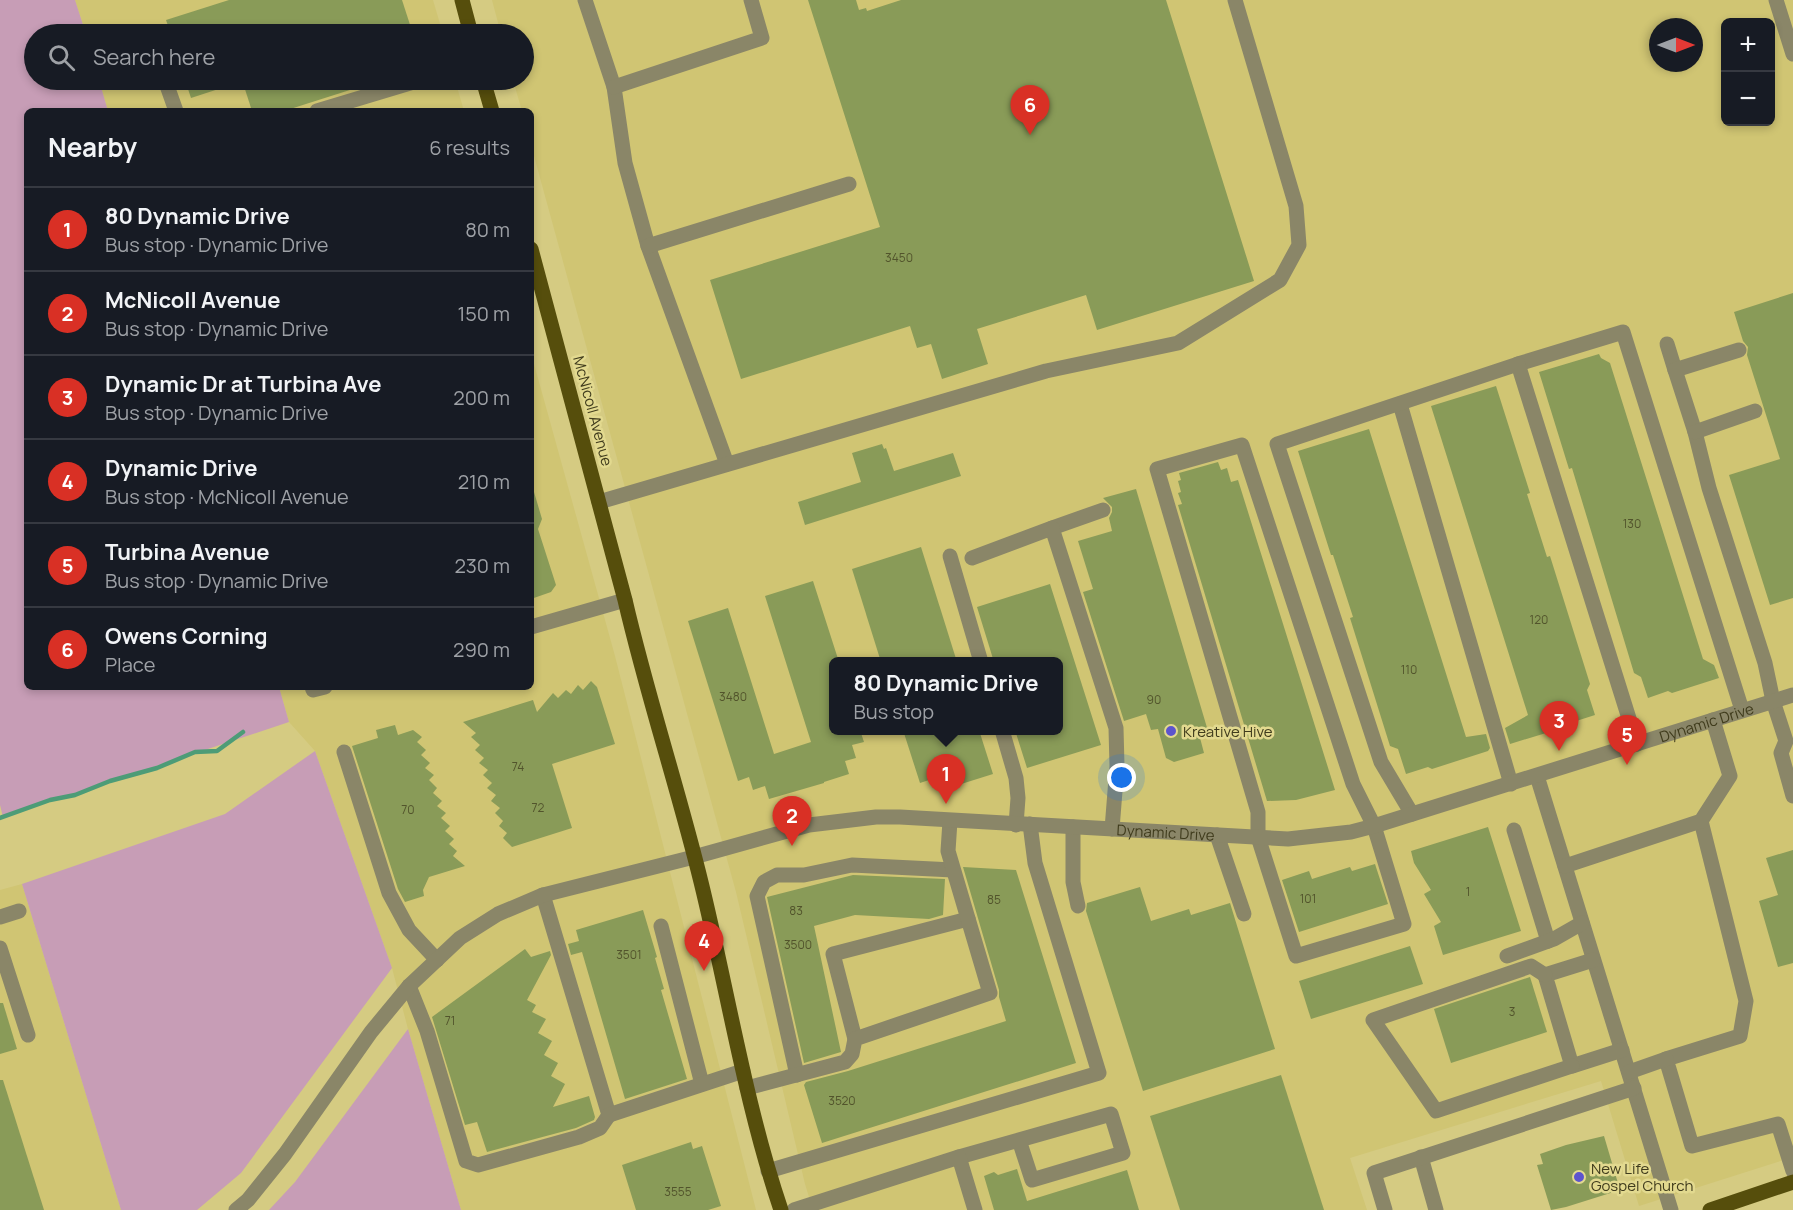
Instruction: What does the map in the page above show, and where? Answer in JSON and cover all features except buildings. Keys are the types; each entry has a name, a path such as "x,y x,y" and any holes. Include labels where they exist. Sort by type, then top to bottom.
{"main road":[{"path":"462,0 468,24"},
{"path":"486,90 491,108"},
{"name":"McNicoll Avenue","path":"534,272 536,287 599,502 638,656 694,857 742,1071 768,1171 781,1210"},
{"path":"1710,1210 1793,1182"}],"street":[{"path":"585,0 614,87 625,163 648,246 727,464"},
{"path":"614,87 762,38 751,0"},
{"path":"599,502 1046,371 1178,344 1280,280 1299,245 1296,206 1235,0"},
{"path":"1776,0 1793,54"},
{"path":"169,90 175,108"},
{"path":"327,108 387,90"},
{"path":"648,246 849,184"},
{"path":"1412,814 1381,762 1277,444 1518,364 1623,332 1742,710"},
{"path":"1667,344 1695,432 1709,488 1765,663 1773,701 1789,740 1781,753 1793,796"},
{"path":"1675,370 1740,350"},
{"path":"1518,364 1637,744"},
{"path":"1400,404 1511,784"},
{"path":"1695,432 1755,411"},
{"path":"1242,445 1353,784 1374,826 1404,924 1296,956 1258,837 1258,812 1157,469 1242,445"},
{"path":"972,558 1103,510"},
{"path":"1052,528 1116,728 1117,766 1112,803 1112,829"},
{"path":"950,556 980,657"},
{"path":"534,626 625,600"},
{"name":"Dynamic Drive","path":"236,1210 248,1200 285,1154 371,1032 409,986 460,939 498,914 543,895 694,857 808,825 876,817 1288,839 1351,832 1793,695"},
{"path":"1565,866 1701,821 1730,776 1713,720"},
{"path":"768,1171 1099,1073 1035,863 1018,798 1016,778 1003,735"},
{"path":"344,752 389,893 409,930 437,960"},
{"path":"1537,776 1671,1210"},
{"path":"855,1039 990,993 948,851 950,821"},
{"path":"1629,1072 1740,1036 1746,1001 1701,821"},
{"path":"1073,827 1073,882 1078,906"},
{"path":"1514,830 1548,941"},
{"path":"1217,836 1244,914"},
{"path":"796,1075 757,896 764,882 777,875 804,875 852,865 953,870"},
{"path":"543,895 609,1115"},
{"path":"0,917 19,912"},
{"path":"747,1088 845,1062 852,1054 855,1039 833,954 968,919"},
{"path":"1508,956 1548,941 1582,923"},
{"path":"661,926 702,1084"},
{"path":"0,948 28,1035"},
{"path":"1545,975 1593,960"},
{"path":"1572,1066 1545,975 1531,966 1373,1020 1436,1111 1622,1050"},
{"path":"409,986 428,1031 466,1161 478,1164 579,1137 600,1128 609,1115 742,1071"},
{"path":"1666,1059 1692,1146 1778,1124 1793,1171"},
{"path":"1385,1210 1374,1173 1634,1088"},
{"path":"794,1210 959,1157 1019,1140 1111,1114 1123,1153 1032,1180 1019,1140"},
{"path":"959,1157 975,1210"},
{"path":"1421,1157 1436,1210"}],"shaded area":[{"path":"0,0 75,0 83,24 24,24 24,90 102,90 107,108 24,108 24,690 280,690 289,722 3,817 0,805"},
{"path":"75,0 433,0 440,24 83,24"},
{"path":"492,0 1793,0 1793,1157 1639,1206 1601,1081 1350,1158 1367,1210 813,1210 736,892 534,156 534,108 521,108 516,90 534,90 534,24 498,24"},
{"path":"102,90 458,90 463,108 107,108"},
{"path":"534,364 615,656 756,1210 461,1210 392,968 315,751 289,722 280,690 534,690"},
{"path":"315,751 392,968 241,1173 197,1210 121,1210 22,884 225,814"},
{"path":"22,884 121,1210 0,1210 0,890"},
{"path":"408,1029 461,1210 269,1210 295,1182"}],"waterway":[{"path":"0,818 50,800 75,795 110,781 157,768 195,752 217,751 243,732"}],"place":[{"name":"Owens Corning","path":"1030,135"},
{"name":"Kreative Hive","path":"1171,731"},
{"name":"Dynamic Dr at Turbina Ave","path":"1559,751"},
{"name":"Turbina Avenue","path":"1627,765"},
{"name":"80 Dynamic Drive","path":"946,804"},
{"name":"McNicoll Avenue","path":"792,846"},
{"name":"Dynamic Drive","path":"704,971"},
{"name":"New Life Gospel Church","path":"1579,1177"}]}
